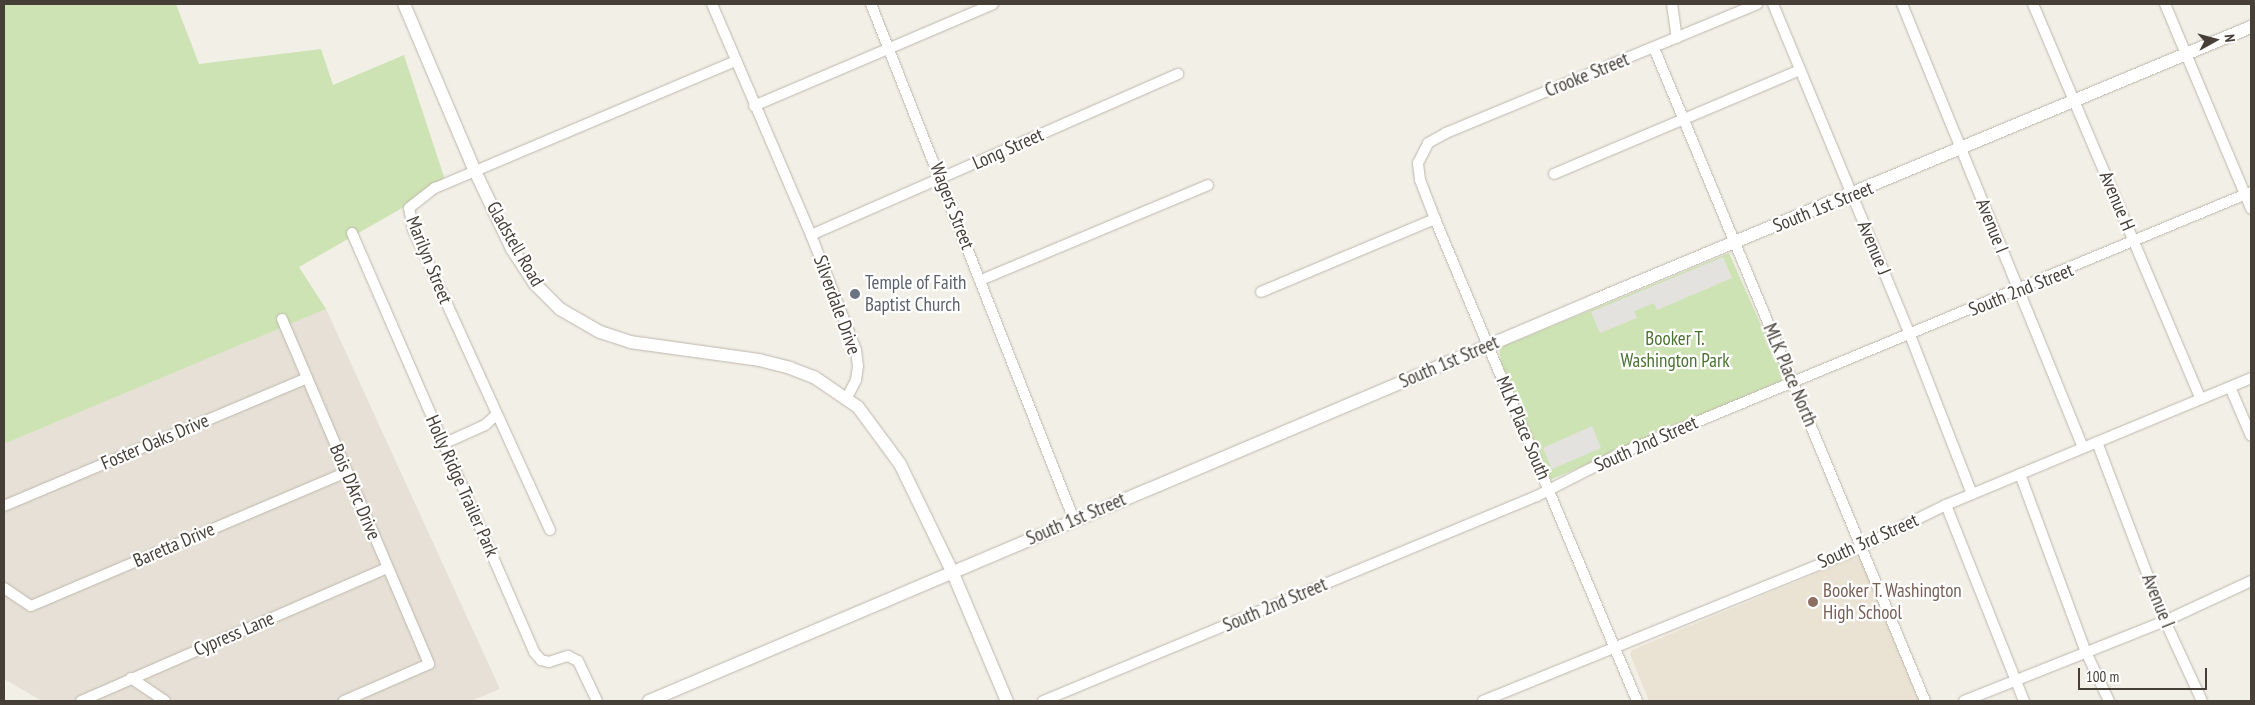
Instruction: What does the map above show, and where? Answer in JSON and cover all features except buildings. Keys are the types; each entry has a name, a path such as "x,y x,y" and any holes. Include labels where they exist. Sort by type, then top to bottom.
{"street":[{"name":"Gladstell Road","path":"404,4 474,171 512,249 545,296 566,313 600,332 630,342 759,360 790,368 814,377 847,398"},
{"name":"Silverdale Drive","path":"712,4 754,106 811,235 856,350 856,380 847,398"},
{"name":"Wagers Street","path":"871,4 942,178 1074,520"},
{"path":"754,106 993,4"},
{"path":"1672,4 1677,38"},
{"name":"Crooke Street","path":"1421,152 1428,143 1446,133 1758,4"},
{"name":"Avenue J","path":"1773,4 1798,71 1910,335 1972,494"},
{"name":"Avenue I","path":"1902,4 2018,291 2084,448"},
{"name":"Avenue H","path":"2033,4 2201,399"},
{"path":"2165,4 2248,194 2251,209"},
{"name":"South 1st Street","path":"649,701 952,571 1735,242 1852,196 2251,27"},
{"name":"MLK Place North","path":"1654,48 1926,701"},
{"name":"Marilyn Street","path":"550,530 413,230 409,208 435,188 736,62"},
{"path":"1554,174 1798,71"},
{"name":"Long Street","path":"811,235 1178,74"},
{"name":"MLK Place South","path":"1421,152 1420,180 1435,219 1637,701"},
{"path":"981,280 1208,185"},
{"name":"South 2nd Street","path":"1044,701 1549,490 1617,455 1794,384 2248,194"},
{"path":"1261,292 1435,219"},
{"name":"Holly Ridge Trailer Park","path":"352,233 534,652 541,660 549,662 568,656 578,661 596,701"},
{"name":"Bois D'Arc Drive","path":"282,319 429,664 344,701"},
{"name":"Foster Oaks Drive","path":"4,506 307,378"},
{"name":"South 3rd Street","path":"1483,701 1861,546 1946,505 2251,378"},
{"path":"2230,387 2251,436"},
{"path":"847,398 882,436 900,464 952,571 1007,701"},
{"path":"443,444 485,425 496,415"},
{"name":"Avenue I","path":"2096,442 2165,621 2202,701"},
{"name":"Baretta Drive","path":"4,588 31,606 347,472"},
{"path":"2020,474 2086,652 2109,701"},
{"path":"1946,505 2014,681 2024,701"},
{"name":"Cypress Lane","path":"82,701 387,568"},
{"path":"1964,701 2165,621 2251,582"},
{"path":"131,678 165,701"}],"shaded area":[{"path":"1723,257 1732,278 1657,310 1654,303 1634,311 1637,318 1600,333 1591,312"},
{"path":"326,309 500,689 471,701 42,701 4,679 4,444"},
{"path":"1592,426 1601,448 1552,469 1543,448"},
{"name":"Booker T. Washington High School","path":"1860,555 1921,701 1649,701 1630,654 1632,650"}],"green space":[{"path":"4,4 176,4 199,64 321,49 333,85 404,55 446,183 299,267 326,309 4,444"},
{"name":"Booker T. Washington Park","path":"1729,253 1781,370 1782,381 1550,480 1501,362 1499,348"}],"place":[{"name":"Temple of Faith Baptist Church","path":"855,294"},
{"name":"Booker T. Washington High School","path":"1813,602"}]}
